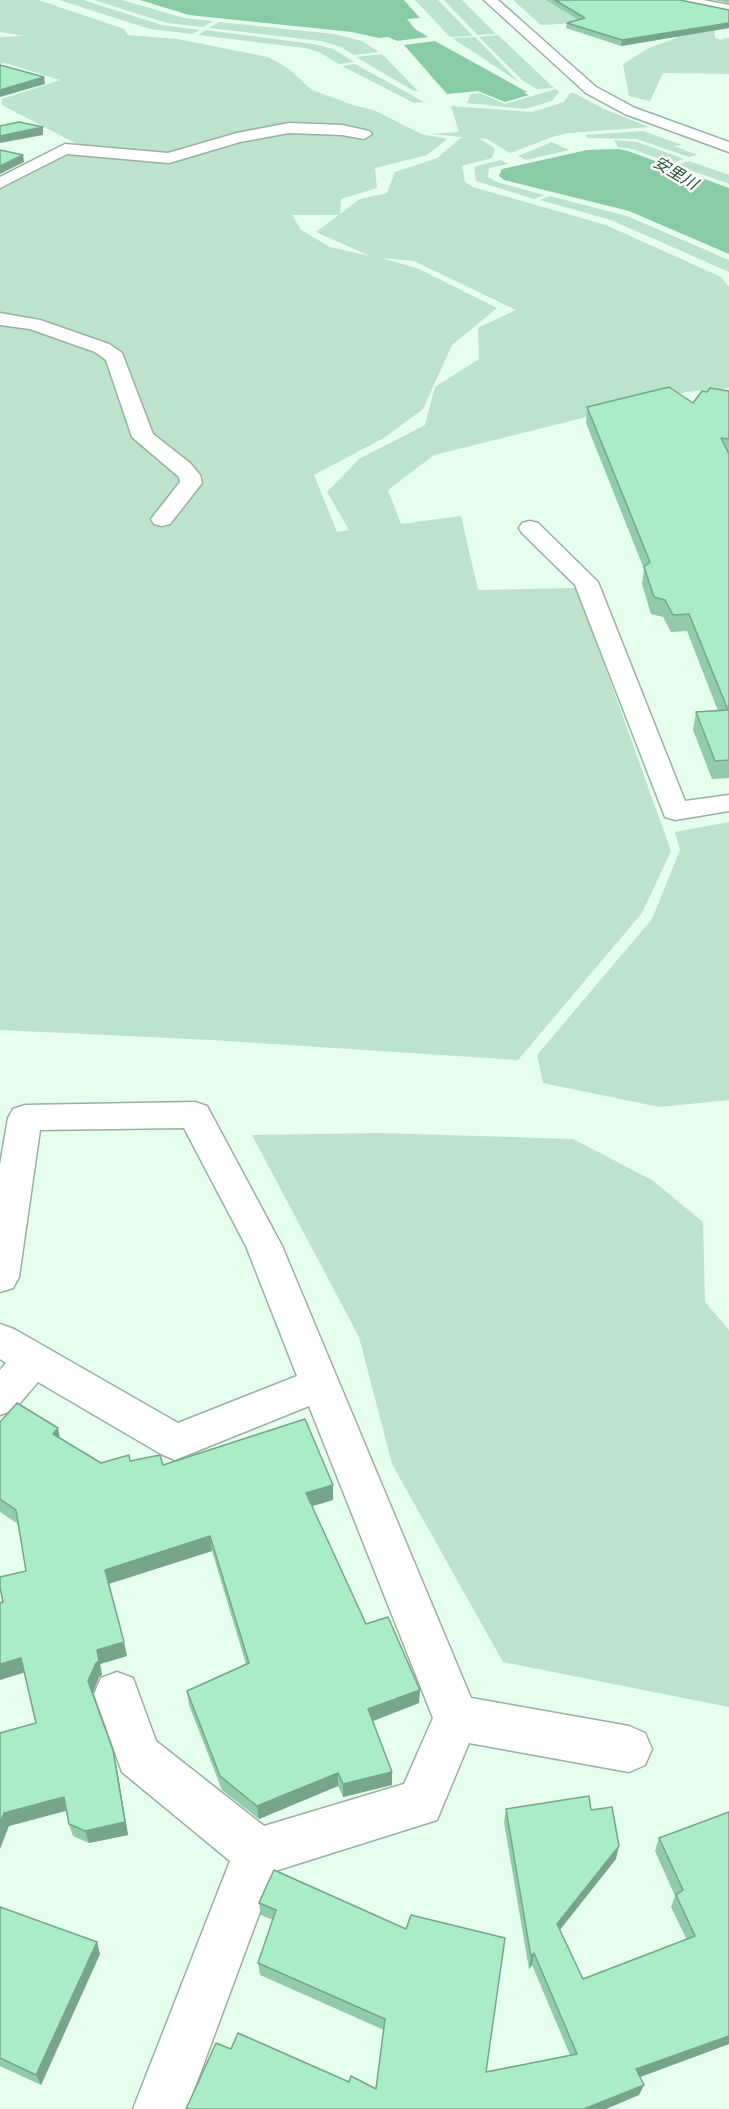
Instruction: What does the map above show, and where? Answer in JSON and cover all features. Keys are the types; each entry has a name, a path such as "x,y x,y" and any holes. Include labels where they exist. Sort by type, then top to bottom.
{"street":[{"path":"490,0 591,90 630,111 729,147"},
{"path":"684,0 729,9"},
{"path":"0,183 66,149 169,158 237,138 289,128 342,130 364,134"},
{"path":"0,319 33,324 102,348 115,357 143,437 189,475 191,483 162,519"},
{"path":"530,528 586,582 675,811 729,803"},
{"path":"0,1277 26,1118 195,1115 264,1246 456,1718 420,1803 258,1852"},
{"path":"0,1340 175,1442 320,1384"},
{"path":"0,1398 33,1360"},
{"path":"117,1694 138,1756 258,1852"},
{"path":"456,1718 629,1749"},
{"path":"160,2109 258,1852"}],"shaded area":[{"path":"0,0 39,0 124,29 128,35 177,39 268,57 289,69 312,90 374,110 421,134 447,139 427,155 375,168 377,188 341,199 340,214 360,199 387,193 395,172 437,158 462,137 430,134 459,132 451,106 532,112 564,102 570,93 574,93 604,109 649,127 569,133 510,153 487,139 479,138 495,149 492,158 462,166 465,182 473,187 606,225 721,277 729,287 729,388 686,392 434,455 388,490 401,524 461,516 478,590 577,588 671,851 642,913 518,1060 212,1040 0,1030 0,189 79,145 2,105 2,99 60,80 5,63 0,64 0,37 25,36 0,32","holes":["292,215 339,215 316,232 370,256 330,247 301,230","381,258 414,261 516,310 478,328 479,359 435,387 425,425 359,459 327,492 349,530 337,532 314,475 384,438 423,409 452,345 497,308 417,268"]},
{"path":"59,0 83,0 162,25 200,30 192,34 150,29"},
{"path":"94,0 122,0 184,18 213,21 203,27 167,23"},
{"path":"415,0 438,0 473,36 450,37"},
{"path":"444,0 462,0 496,34 478,35"},
{"path":"513,0 616,0 714,28 715,38 723,40 723,38 729,38 729,74 663,73 650,101 629,96 623,64 649,48 679,37 642,27 596,22 541,25"},
{"path":"219,22 334,34 362,41 379,52 354,55 341,47 321,41 209,28"},
{"path":"206,30 313,44 333,49 354,62 339,64 319,52 305,48 198,35"},
{"path":"498,35 554,88 537,89 523,81 479,37"},
{"path":"475,37 519,82 452,38"},
{"path":"382,54 418,91 414,91 356,57"},
{"path":"355,64 424,102 414,103 342,66"},
{"path":"556,89 559,92 552,101 525,109 467,103 471,94 480,93 505,104"},
{"path":"643,131 682,145 674,146 697,155 689,157 637,139 587,138 586,135"},
{"path":"614,140 637,142 684,159 671,163 632,149 618,147"},
{"path":"552,142 569,150 526,160 518,156"},
{"path":"501,160 508,164 489,168 488,177 497,182 544,195 534,199 476,181 474,169 477,166"},
{"path":"689,161 729,175 729,184 676,165"},
{"path":"550,196 627,216 729,260 729,272 611,220 540,200"},
{"path":"729,822 729,1100 659,1107 543,1083 537,1055 652,919 680,850 675,832"},
{"path":"381,1133 573,1139 652,1180 703,1222 705,1302 729,1330 729,1707 503,1662 392,1464 359,1337 252,1135"}],"water":[{"path":"140,0 404,0 420,18 407,19 415,29 428,37 397,41 388,37 379,38 352,32 189,15"},
{"path":"435,41 529,95 505,102 478,91 447,94 404,45"},
{"name":"安里川","path":"618,149 729,188 729,254 629,211 504,180 499,176 502,169 587,150"}],"building":[{"path":"555,0 680,0 729,10 729,23 622,40 567,23 585,18"},
{"path":"0,65 44,77 0,90"},
{"path":"19,122 43,127 0,136 0,126"},
{"path":"0,150 23,155 0,166"},
{"path":"669,387 693,403 702,391 707,392 710,388 729,391 729,439 721,438 729,454 729,760 715,761 696,712 728,710 689,614 673,615 665,600 654,597 644,567 650,562 587,407"},
{"path":"17,1403 58,1428 53,1434 101,1463 129,1455 130,1461 160,1455 163,1465 305,1419 333,1485 306,1493 366,1624 388,1617 420,1690 368,1709 392,1772 343,1784 338,1773 257,1806 220,1776 187,1691 249,1663 210,1536 105,1570 124,1642 97,1650 99,1661 88,1681 113,1750 125,1822 85,1831 69,1824 64,1797 4,1813 0,1823 0,1733 36,1723 21,1658 0,1664 0,1603 3,1602 0,1577 26,1571 16,1510 0,1499 0,1422"},
{"path":"589,1796 591,1810 612,1807 619,1846 557,1924 583,1979 695,1936 676,1895 683,1890 659,1838 729,1812 729,2036 636,2069 644,2085 584,2109 186,2109 216,2043 231,2049 238,2033 349,2082 351,2076 376,2089 385,2019 258,1963 276,1910 259,1903 274,1870 406,1929 411,1915 505,1938 486,2072 577,2054 534,1953 531,1957 506,1809"},
{"path":"0,1907 97,1942 36,2075 0,2058"}]}
